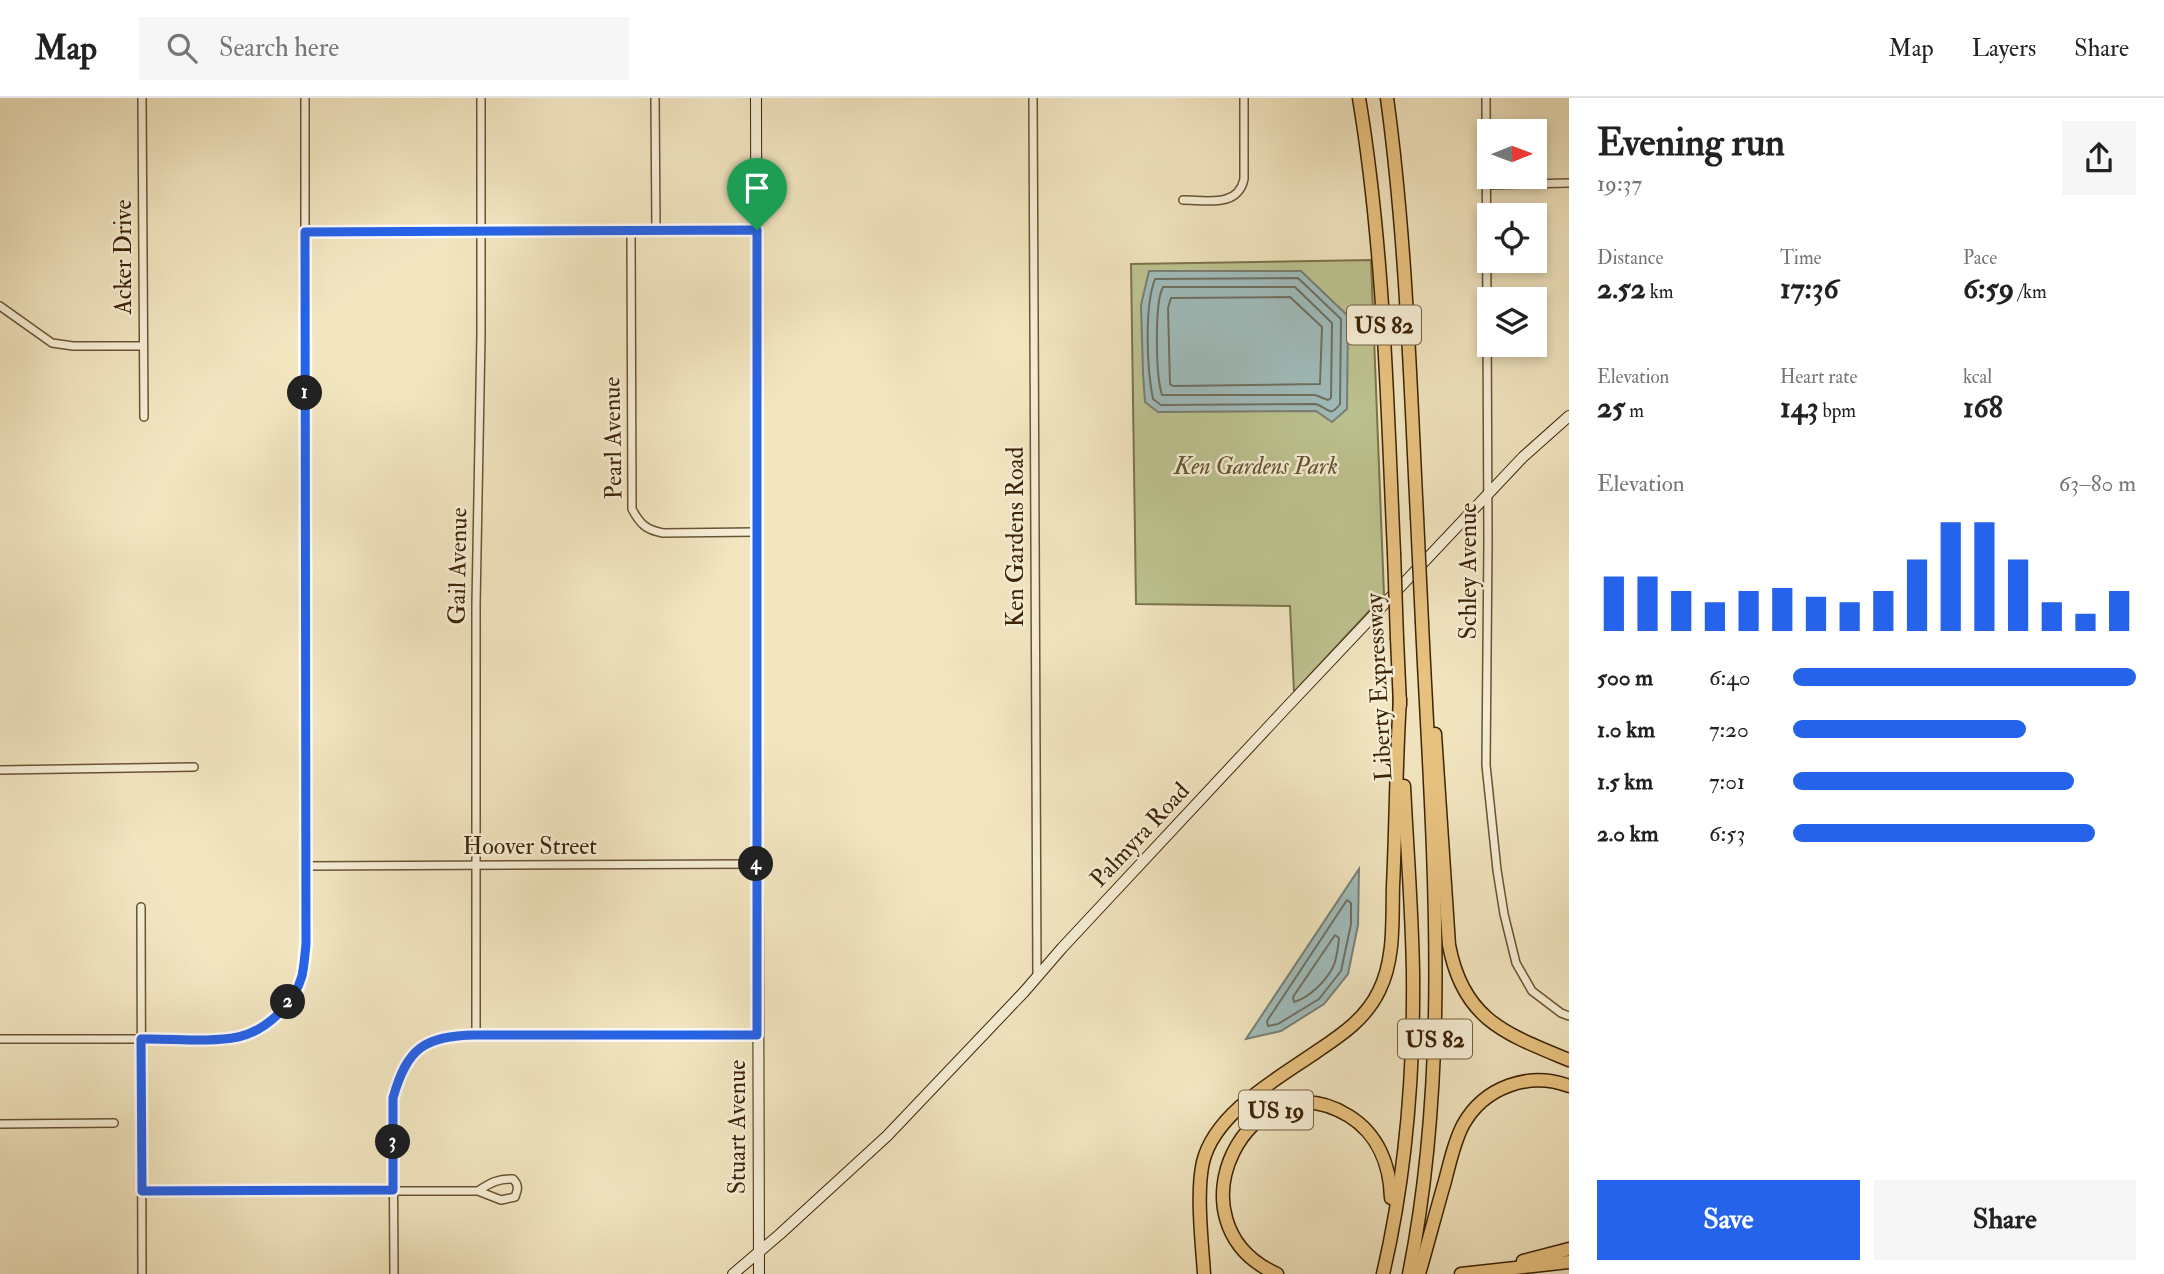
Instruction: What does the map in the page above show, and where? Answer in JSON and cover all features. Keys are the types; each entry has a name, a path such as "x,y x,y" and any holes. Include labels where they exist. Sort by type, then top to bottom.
{"highway":[{"name":"Liberty Expressway","path":"1359,98 1372,186 1385,331 1400,699 1401,849"},
{"name":"Liberty Expressway","path":"1387,98 1398,187 1406,297 1436,839"},
{"path":"1436,839 1449,945 1463,988 1482,1014 1497,1027 1569,1060"},
{"name":"US 82","path":"1409,1274 1423,1236 1435,1037 1436,839"},
{"path":"1203,1274 1201,1175 1208,1147 1226,1120 1247,1101 1363,1017 1380,989 1390,956 1401,849"},
{"name":"US 82","path":"1391,1236 1406,1129 1412,1028 1413,972 1401,849"},
{"path":"1419,1274 1423,1236 1460,1132 1476,1108 1490,1095 1517,1083 1546,1080 1569,1086"},
{"name":"US 19","path":"1277,1274 1248,1255 1240,1245 1228,1221 1223,1195 1225,1174 1235,1146 1261,1118 1284,1107 1305,1102 1332,1107 1355,1119 1374,1138 1382,1152 1390,1180 1391,1236 1383,1274"},
{"path":"1466,1273 1569,1249"},
{"path":"1466,1273 1535,1266 1561,1267"},
{"path":"1522,1274 1535,1266"}],"main road":[{"name":"Stuart Avenue","path":"756,98 759,1274"},
{"name":"Palmyra Road","path":"733,1274 887,1136 1523,457 1569,416"}],"street":[{"name":"Acker Drive","path":"142,98 144,417"},
{"path":"0,1039 238,1037 261,1027 282,1010 302,977 306,944 305,98"},
{"name":"Gail Avenue","path":"476,1035 476,604 481,98"},
{"path":"655,98 656,231"},
{"name":"Ken Gardens Road","path":"1033,98 1037,976"},
{"path":"1183,200 1228,199 1236,196 1241,189 1244,179 1244,98"},
{"name":"Schley Avenue","path":"1486,98 1486,119"},
{"path":"1547,184 1569,183"},
{"name":"Schley Avenue","path":"1486,189 1486,765 1498,881 1511,949 1527,984 1544,1001 1569,1016"},
{"path":"305,232 757,230"},
{"name":"Pearl Avenue","path":"631,232 632,509 638,522 650,531 757,532"},
{"path":"0,306 52,343 73,346 142,346"},
{"path":"0,770 194,767"},
{"name":"Hoover Street","path":"304,866 756,864"},
{"path":"141,907 142,1274"},
{"path":"394,1274 393,1098 401,1073 415,1052 441,1038 476,1035 757,1035"},
{"path":"0,1124 114,1123"},
{"path":"142,1191 478,1191 501,1200 515,1197 518,1189 513,1179 503,1178 478,1191"}],"green space":[{"name":"Ken Gardens Park","path":"1371,260 1384,595 1294,692 1290,606 1136,604 1131,264"}],"water":[{"path":"1149,271 1301,271 1348,316 1347,409 1332,422 1316,411 1158,412 1145,402 1143,374 1141,305"},
{"path":"1359,869 1358,925 1348,974 1324,1004 1281,1031 1246,1039"}],"route":[{"path":"757,230 757,1035 462,1035 441,1038 415,1052 408,1060 397,1085 393,1098 393,1190 142,1191 141,1039 215,1039 238,1037 251,1032 282,1010 302,977 306,944 305,232 757,230"}]}
